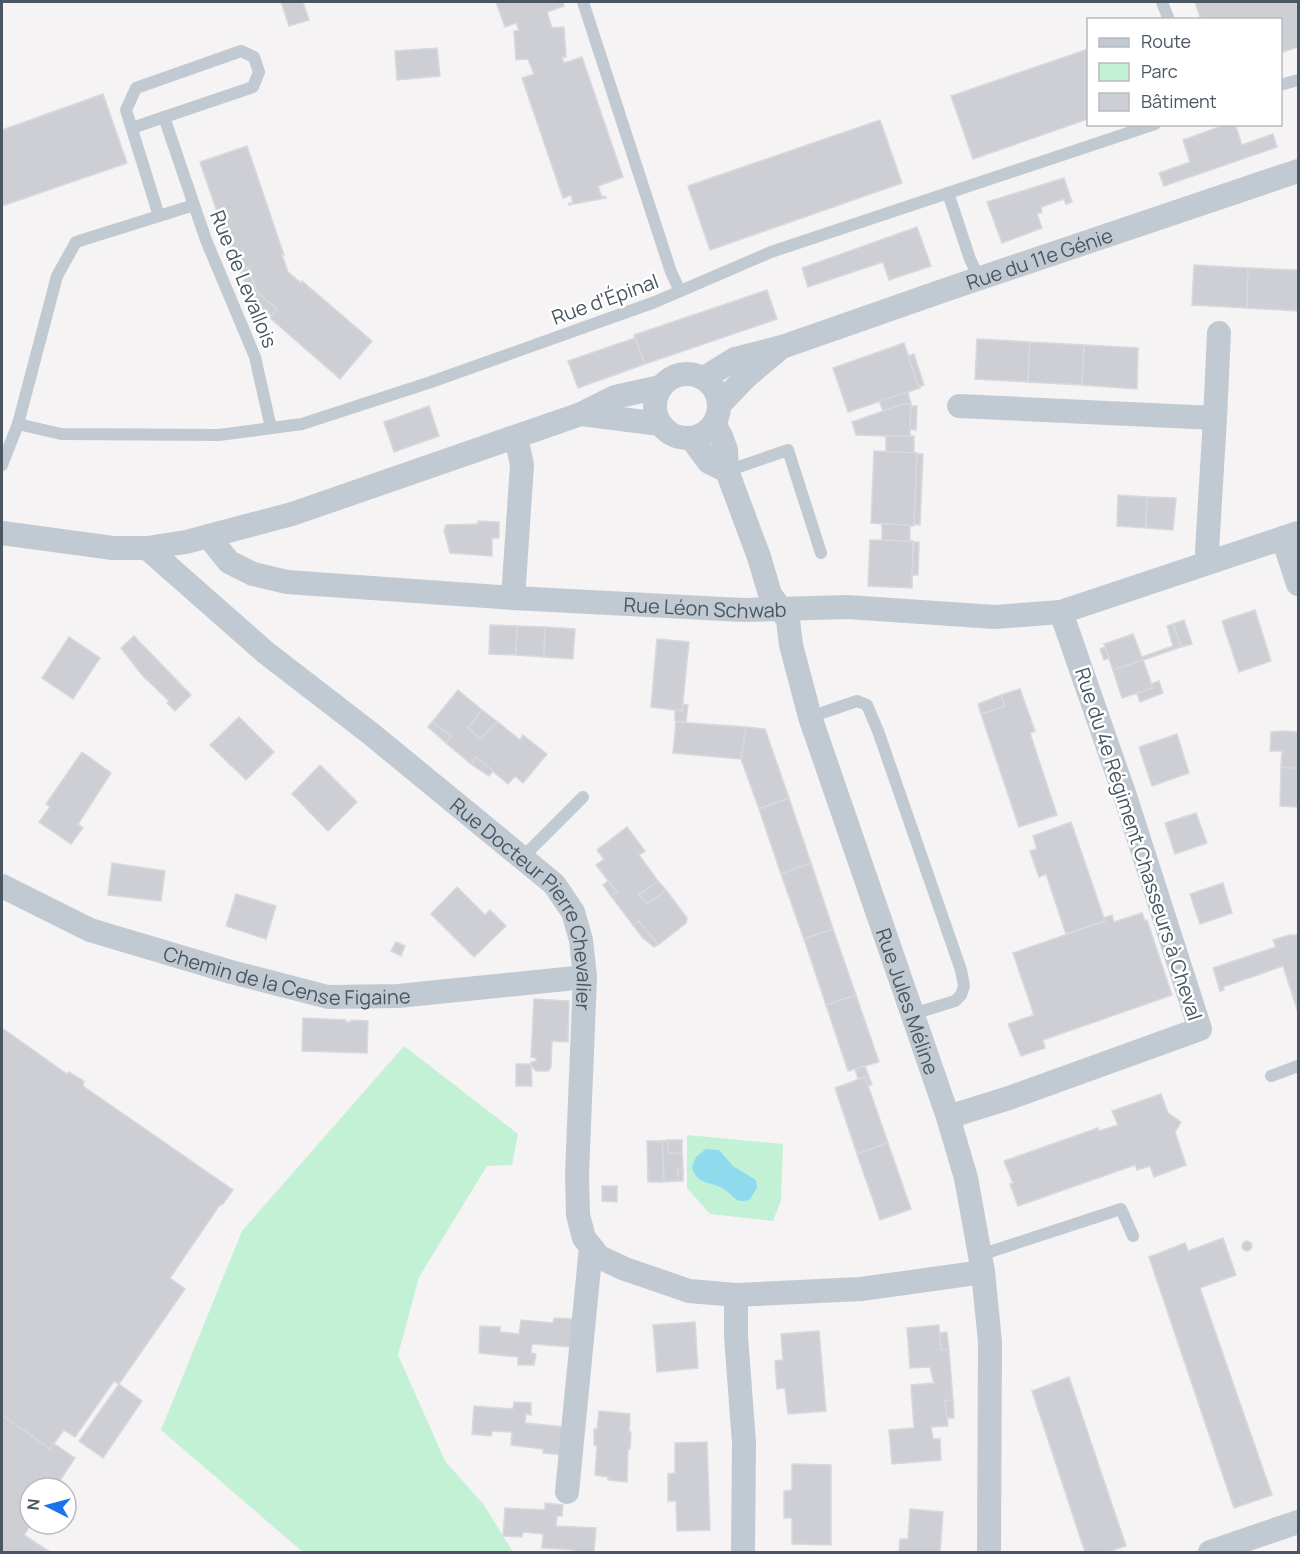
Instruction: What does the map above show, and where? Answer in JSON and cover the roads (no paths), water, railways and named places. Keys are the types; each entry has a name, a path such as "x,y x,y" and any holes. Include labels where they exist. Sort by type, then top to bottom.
{"street":[{"name":"Rue du 11e Génie","path":"704,378 735,359 782,346 1299,171"},
{"path":"1210,562 1207,551 1219,333"},
{"name":"Rue du 11e Génie","path":"717,414 747,376 782,346"},
{"path":"680,374 693,374 704,378 718,394 717,414 704,434 692,438 679,438 668,433 660,424 655,412 655,399 660,387 669,379 680,374"},
{"path":"2,533 113,548 147,548 186,542 292,514 580,414 615,397 660,387"},
{"path":"958,406 1215,418"},
{"path":"580,414 660,424"},
{"name":"Rue Jules Méline","path":"717,414 726,450 727,471 759,557 770,594 788,620 791,645 810,717 948,1117 966,1178 982,1263 990,1342 989,1552"},
{"path":"513,598 522,465 516,437"},
{"path":"692,438 709,462 727,471"},
{"path":"1291,535 1299,584"},
{"name":"Rue Léon Schwab","path":"208,536 229,562 253,574 288,582 513,598 743,610 847,607 996,617 1061,612 1291,535"},
{"name":"Rue Docteur Pierre Chevalier","path":"147,548 265,652 370,733 554,884 573,912 581,940 585,977 578,1215 584,1238 591,1247"},
{"name":"Rue du 4e Régiment Chasseurs à Cheval","path":"948,1117 1009,1098 1200,1029 1125,796 1061,612"},
{"name":"Chemin de la Cense Figaine","path":"2,886 90,930 231,972 328,997 398,996 585,977"},
{"path":"591,1247 599,1257 636,1273 689,1291 736,1295 861,1289 982,1263"},
{"path":"567,1492 591,1247"},
{"path":"736,1295 736,1336 744,1443 743,1552"},
{"path":"1210,1552 1299,1522"}],"lane":[{"path":"582,2 671,273 680,291"},
{"path":"1162,2 1168,18"},
{"path":"132,128 253,87 259,72 254,57 241,51 136,88 126,110 159,216"},
{"path":"1282,85 1299,80"},
{"path":"164,117 194,205"},
{"name":"Rue d'Épinal","path":"271,428 302,424 432,382 655,302 771,252 1149,126"},
{"path":"948,193 970,259 980,278"},
{"name":"Rue de Levallois","path":"2,465 18,424 57,276 76,242 194,205 206,240 255,357 271,428"},
{"path":"18,424 62,434 219,435 271,428"},
{"path":"727,471 788,450 821,553"},
{"path":"810,717 857,701 867,705 941,911 961,970 964,986 961,995 955,1001 913,1014"},
{"path":"522,858 582,797"},
{"path":"1271,1076 1299,1066"},
{"path":"982,1263 1121,1209 1132,1236"}],"water":[{"path":"706,1149 719,1150 733,1166 756,1180 757,1188 750,1199 738,1200 726,1190 697,1177 692,1167 696,1157"}]}
